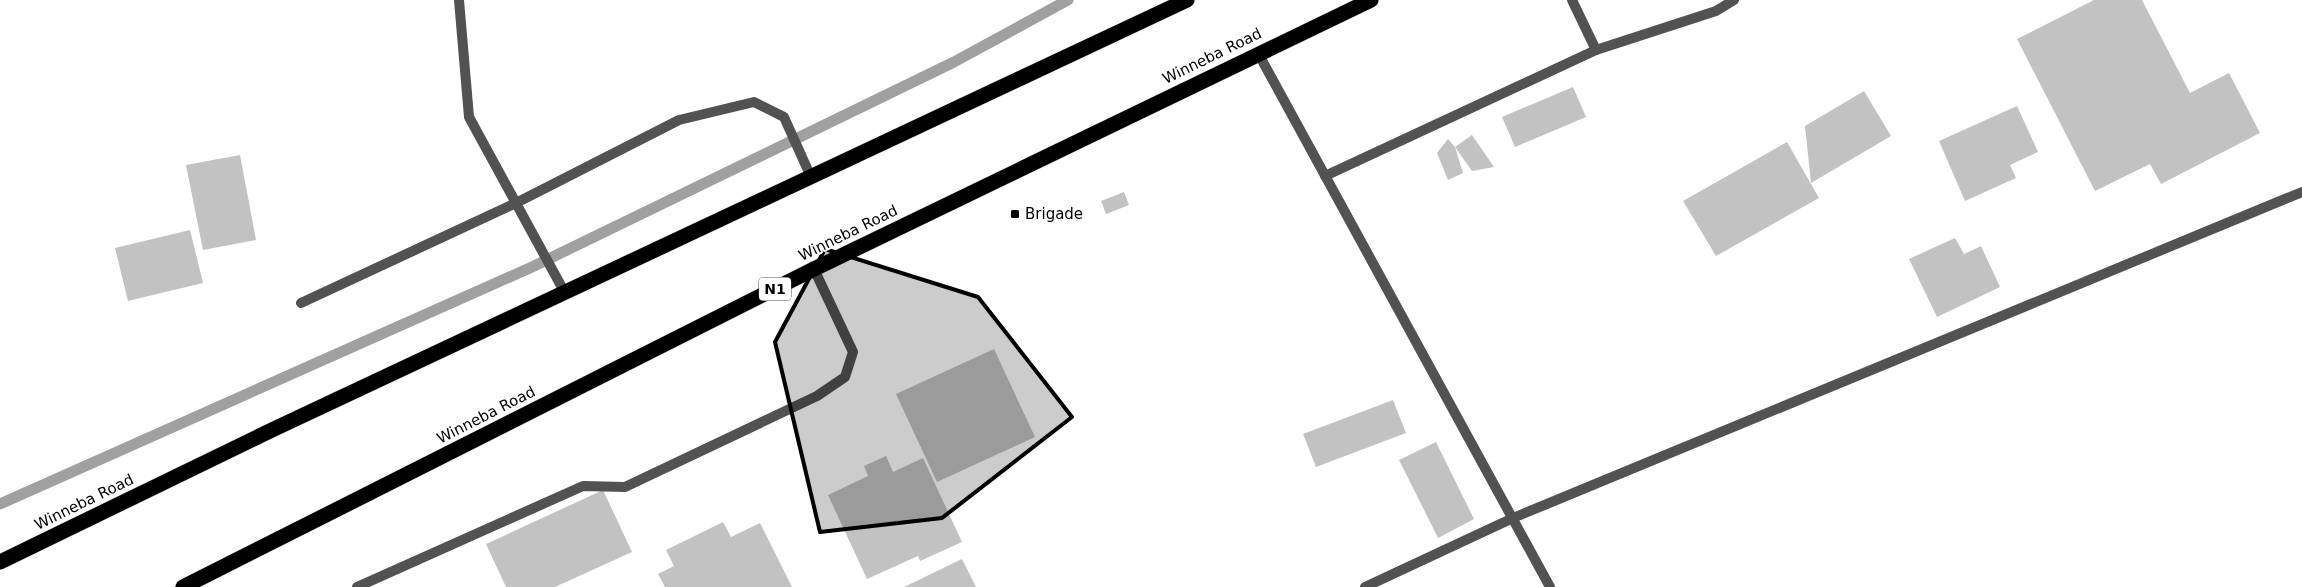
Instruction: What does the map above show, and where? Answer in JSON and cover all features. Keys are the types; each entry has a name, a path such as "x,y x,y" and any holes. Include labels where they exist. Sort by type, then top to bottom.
{"highway":[{"name":"Winneba Road","path":"189,586 814,269 1371,0"},
{"name":"Winneba Road","path":"0,562 274,429 811,177 1178,1"}],"street":[{"path":"459,0 469,117 565,293"},
{"path":"1572,0 1596,50"},
{"path":"1325,176 1596,50 1716,11 1734,0"},
{"path":"1258,53 1550,587"},
{"path":"301,303 516,203 679,120 754,102 784,117 811,177"},
{"path":"1365,587 1513,518 2302,192"},
{"path":"357,587 583,486 625,487 817,396 845,377 853,352 814,269"}],"highlighted area":[{"path":"825,249 978,297 1072,417 942,518 820,532 775,342"}],"building":[{"path":"2094,0 2142,0 2190,93 2229,73 2260,133 2161,184 2150,164 2095,191 2017,39"},
{"path":"1573,87 1586,117 1515,147 1502,117"},
{"path":"1864,91 1891,136 1811,183 1805,126"},
{"path":"2017,106 2038,152 2010,165 2016,178 1965,201 1939,141"},
{"path":"1472,135 1494,167 1472,171 1455,147"},
{"path":"1448,139 1455,147 1463,173 1448,180 1437,153"},
{"path":"1787,142 1819,198 1716,256 1683,201"},
{"path":"240,155 256,240 203,250 186,165"},
{"path":"1124,192 1129,205 1106,214 1101,201"},
{"path":"190,230 203,283 128,301 115,248"},
{"path":"1955,238 1964,254 1981,246 2000,287 1937,317 1909,259"},
{"path":"994,349 1035,437 937,482 896,394"},
{"path":"1393,400 1406,433 1316,467 1303,434"},
{"path":"1436,442 1474,519 1438,538 1399,460"},
{"path":"886,456 893,472 923,458 962,542 920,561 918,556 867,579 828,495 868,476 864,466"},
{"path":"603,490 632,552 555,587 506,587 486,544"},
{"path":"723,522 731,537 760,523 792,587 665,587 658,574 674,566 666,550"},
{"path":"962,559 976,587 904,587"}],"waterway":[{"path":"0,504 532,267 954,62 1068,0"}],"place":[{"name":"Brigade","path":"1015,214"}]}
